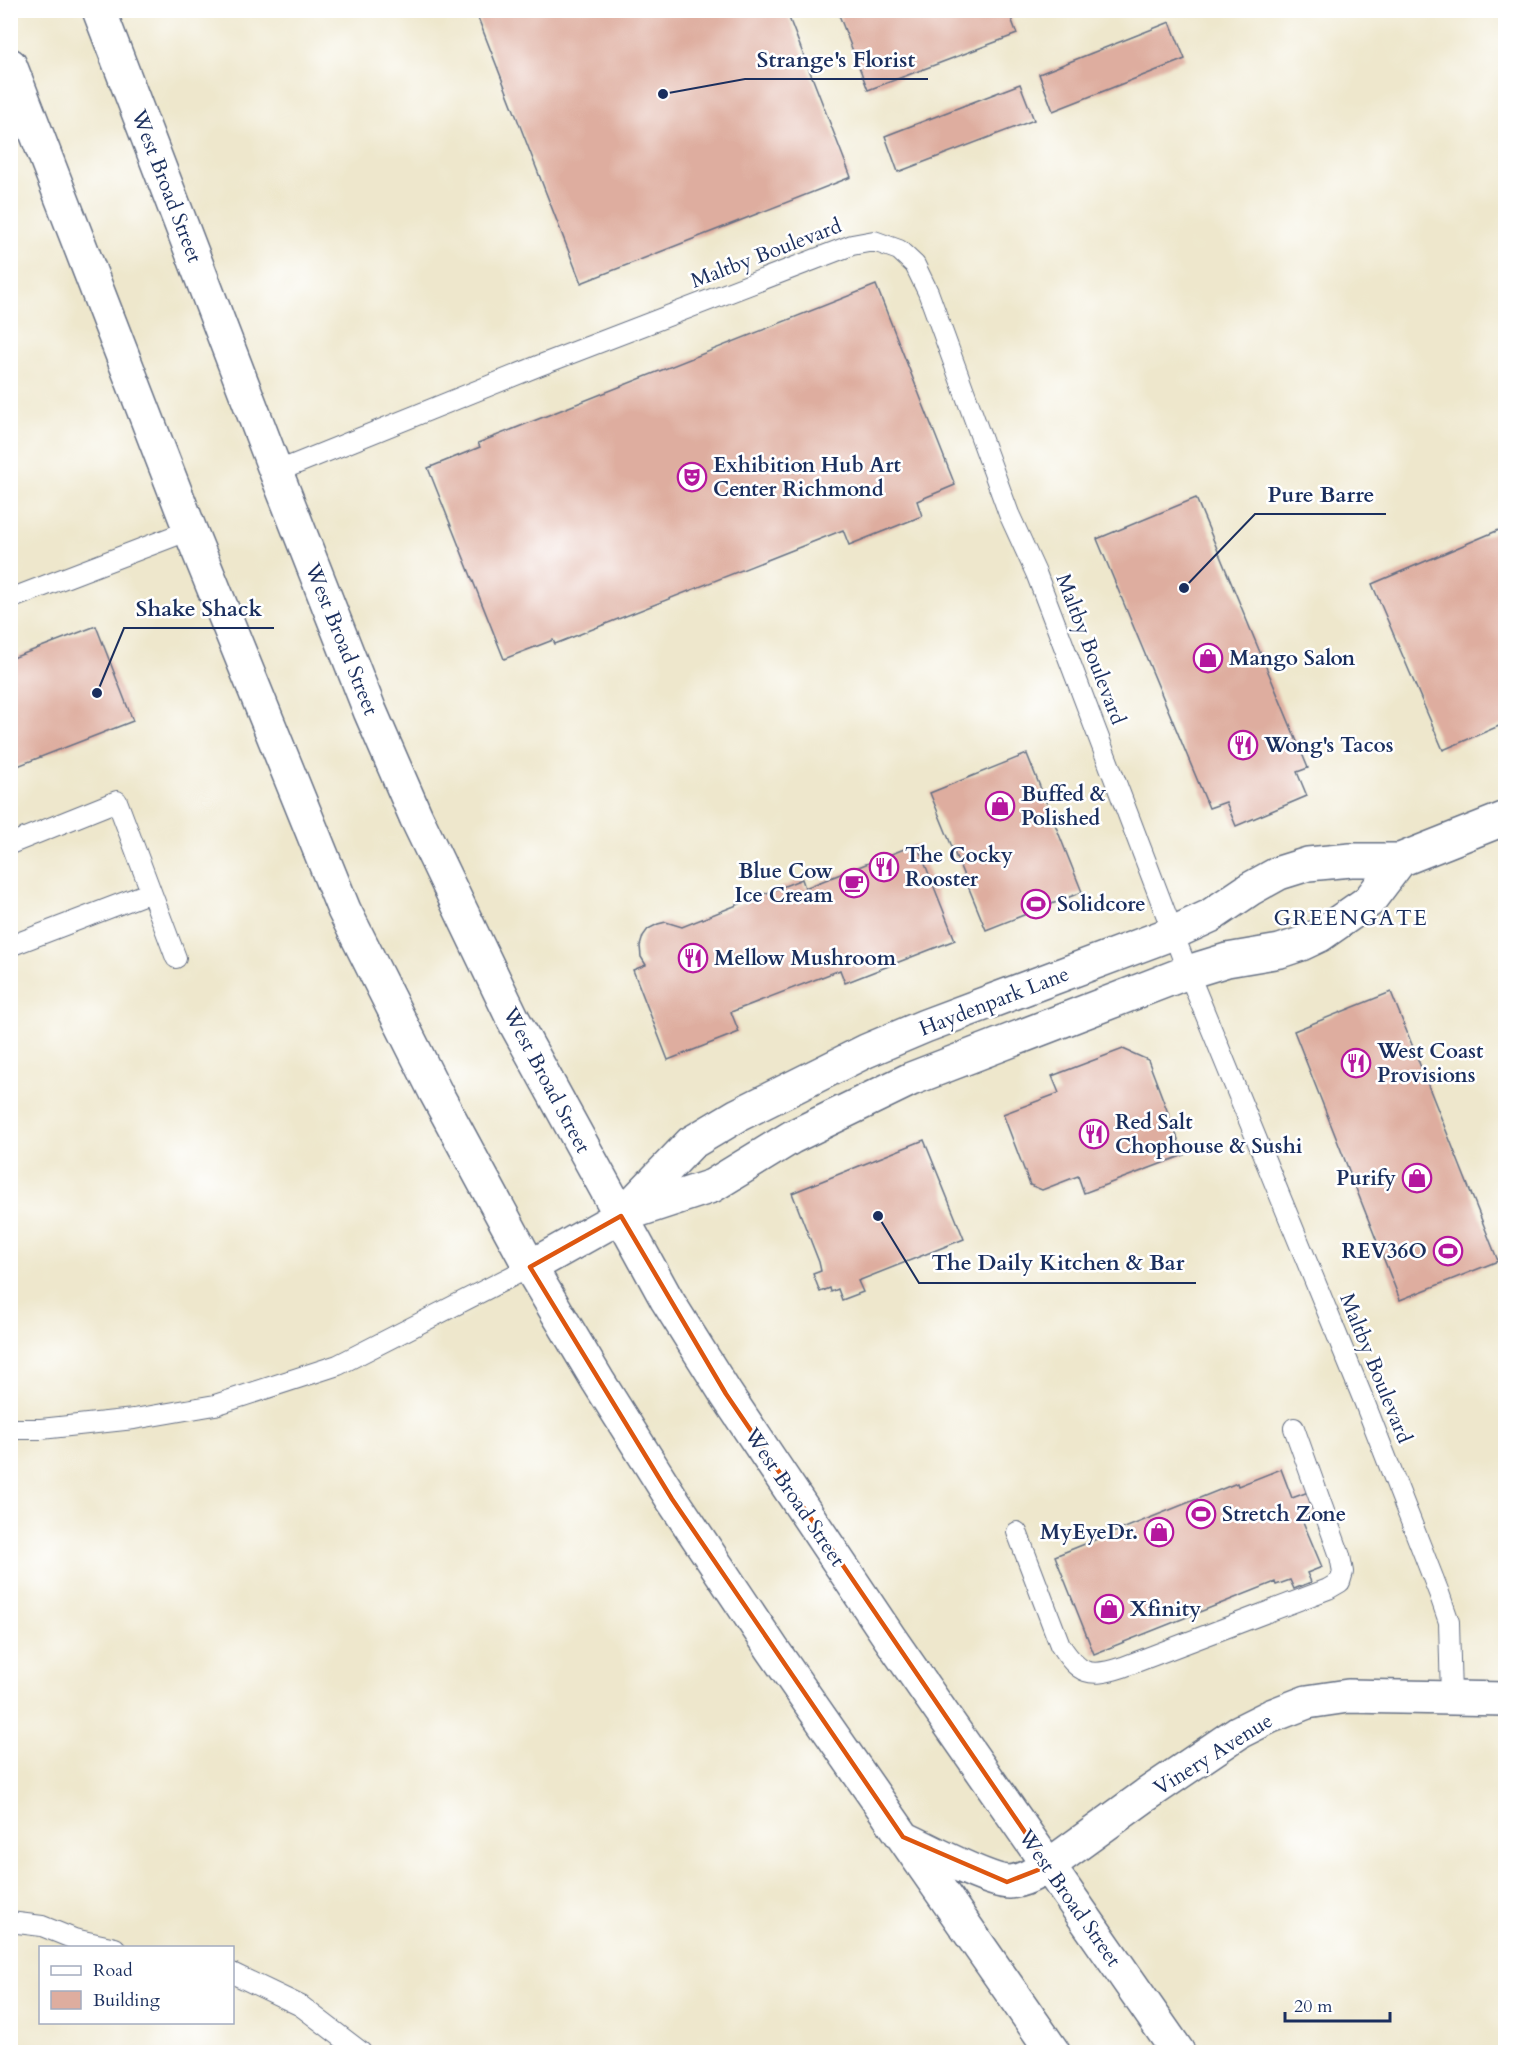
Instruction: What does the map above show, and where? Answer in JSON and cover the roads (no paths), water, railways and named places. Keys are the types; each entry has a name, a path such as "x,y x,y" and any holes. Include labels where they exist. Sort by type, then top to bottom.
{"main road":[{"name":"West Broad Street","path":"99,10 370,711 416,817 513,1019 668,1300 732,1403 870,1610 1178,2052"},
{"path":"10,65 190,530 344,910 436,1093 530,1267 672,1499 773,1650 1053,2052"},
{"name":"Haydenpark Lane","path":"621,1216 692,1143 738,1114 866,1051 925,1026 1173,933 1210,916 1250,889 1289,870 1308,864 1351,860 1400,860 1506,818"},
{"name":"Haydenpark Lane","path":"530,1267 621,1216 712,1186 792,1137 911,1079 1188,972 1227,960 1280,951 1301,944 1320,935 1369,901 1400,860"},
{"name":"Vinery Avenue","path":"903,1837 970,1869 1007,1882 1024,1879 1048,1866 1239,1732 1270,1716 1307,1702 1348,1696 1506,1699"}],"lane":[{"name":"Maltby Boulevard","path":"276,472 538,366 852,244 874,241 899,250 915,265 928,292 1009,514 1036,573 1188,972 1364,1401 1439,1593 1449,1622 1452,1697"},
{"path":"10,599 190,530"},
{"path":"10,844 117,801 176,958"},
{"path":"10,946 151,892"},
{"path":"10,1430 134,1419 214,1405 257,1392 338,1365 530,1267"},
{"path":"1017,1532 1060,1646 1070,1659 1079,1669 1091,1673 1104,1673 1123,1667 1328,1589 1340,1582 1342,1572 1340,1556 1294,1428"},
{"path":"10,1922 42,1926 74,1939 110,1946"},
{"path":"234,1975 301,2006 361,2052"}],"place":[{"name":"Strange's Florist","path":"663,94"},
{"name":"Exhibition Hub Art Center Richmond","path":"692,477"},
{"name":"Pure Barre","path":"1184,588"},
{"name":"Mango Salon","path":"1208,658"},
{"name":"Shake Shack","path":"97,693"},
{"name":"Wong's Tacos","path":"1243,745"},
{"name":"Buffed & Polished","path":"1000,806"},
{"name":"The Cocky Rooster","path":"884,867"},
{"name":"Blue Cow Ice Cream","path":"854,883"},
{"name":"Solidcore","path":"1036,904"},
{"name":"Mellow Mushroom","path":"693,958"},
{"name":"West Coast Provisions","path":"1356,1063"},
{"name":"Red Salt Chophouse & Sushi","path":"1094,1134"},
{"name":"Purify","path":"1417,1178"},
{"name":"The Daily Kitchen & Bar","path":"878,1216"},
{"name":"REV36O","path":"1448,1251"},
{"name":"Stretch Zone","path":"1201,1514"},
{"name":"MyEyeDr.","path":"1159,1532"},
{"name":"Xfinity","path":"1109,1609"}],"district":[{"name":"GREENGATE","path":"1351,917"}]}
